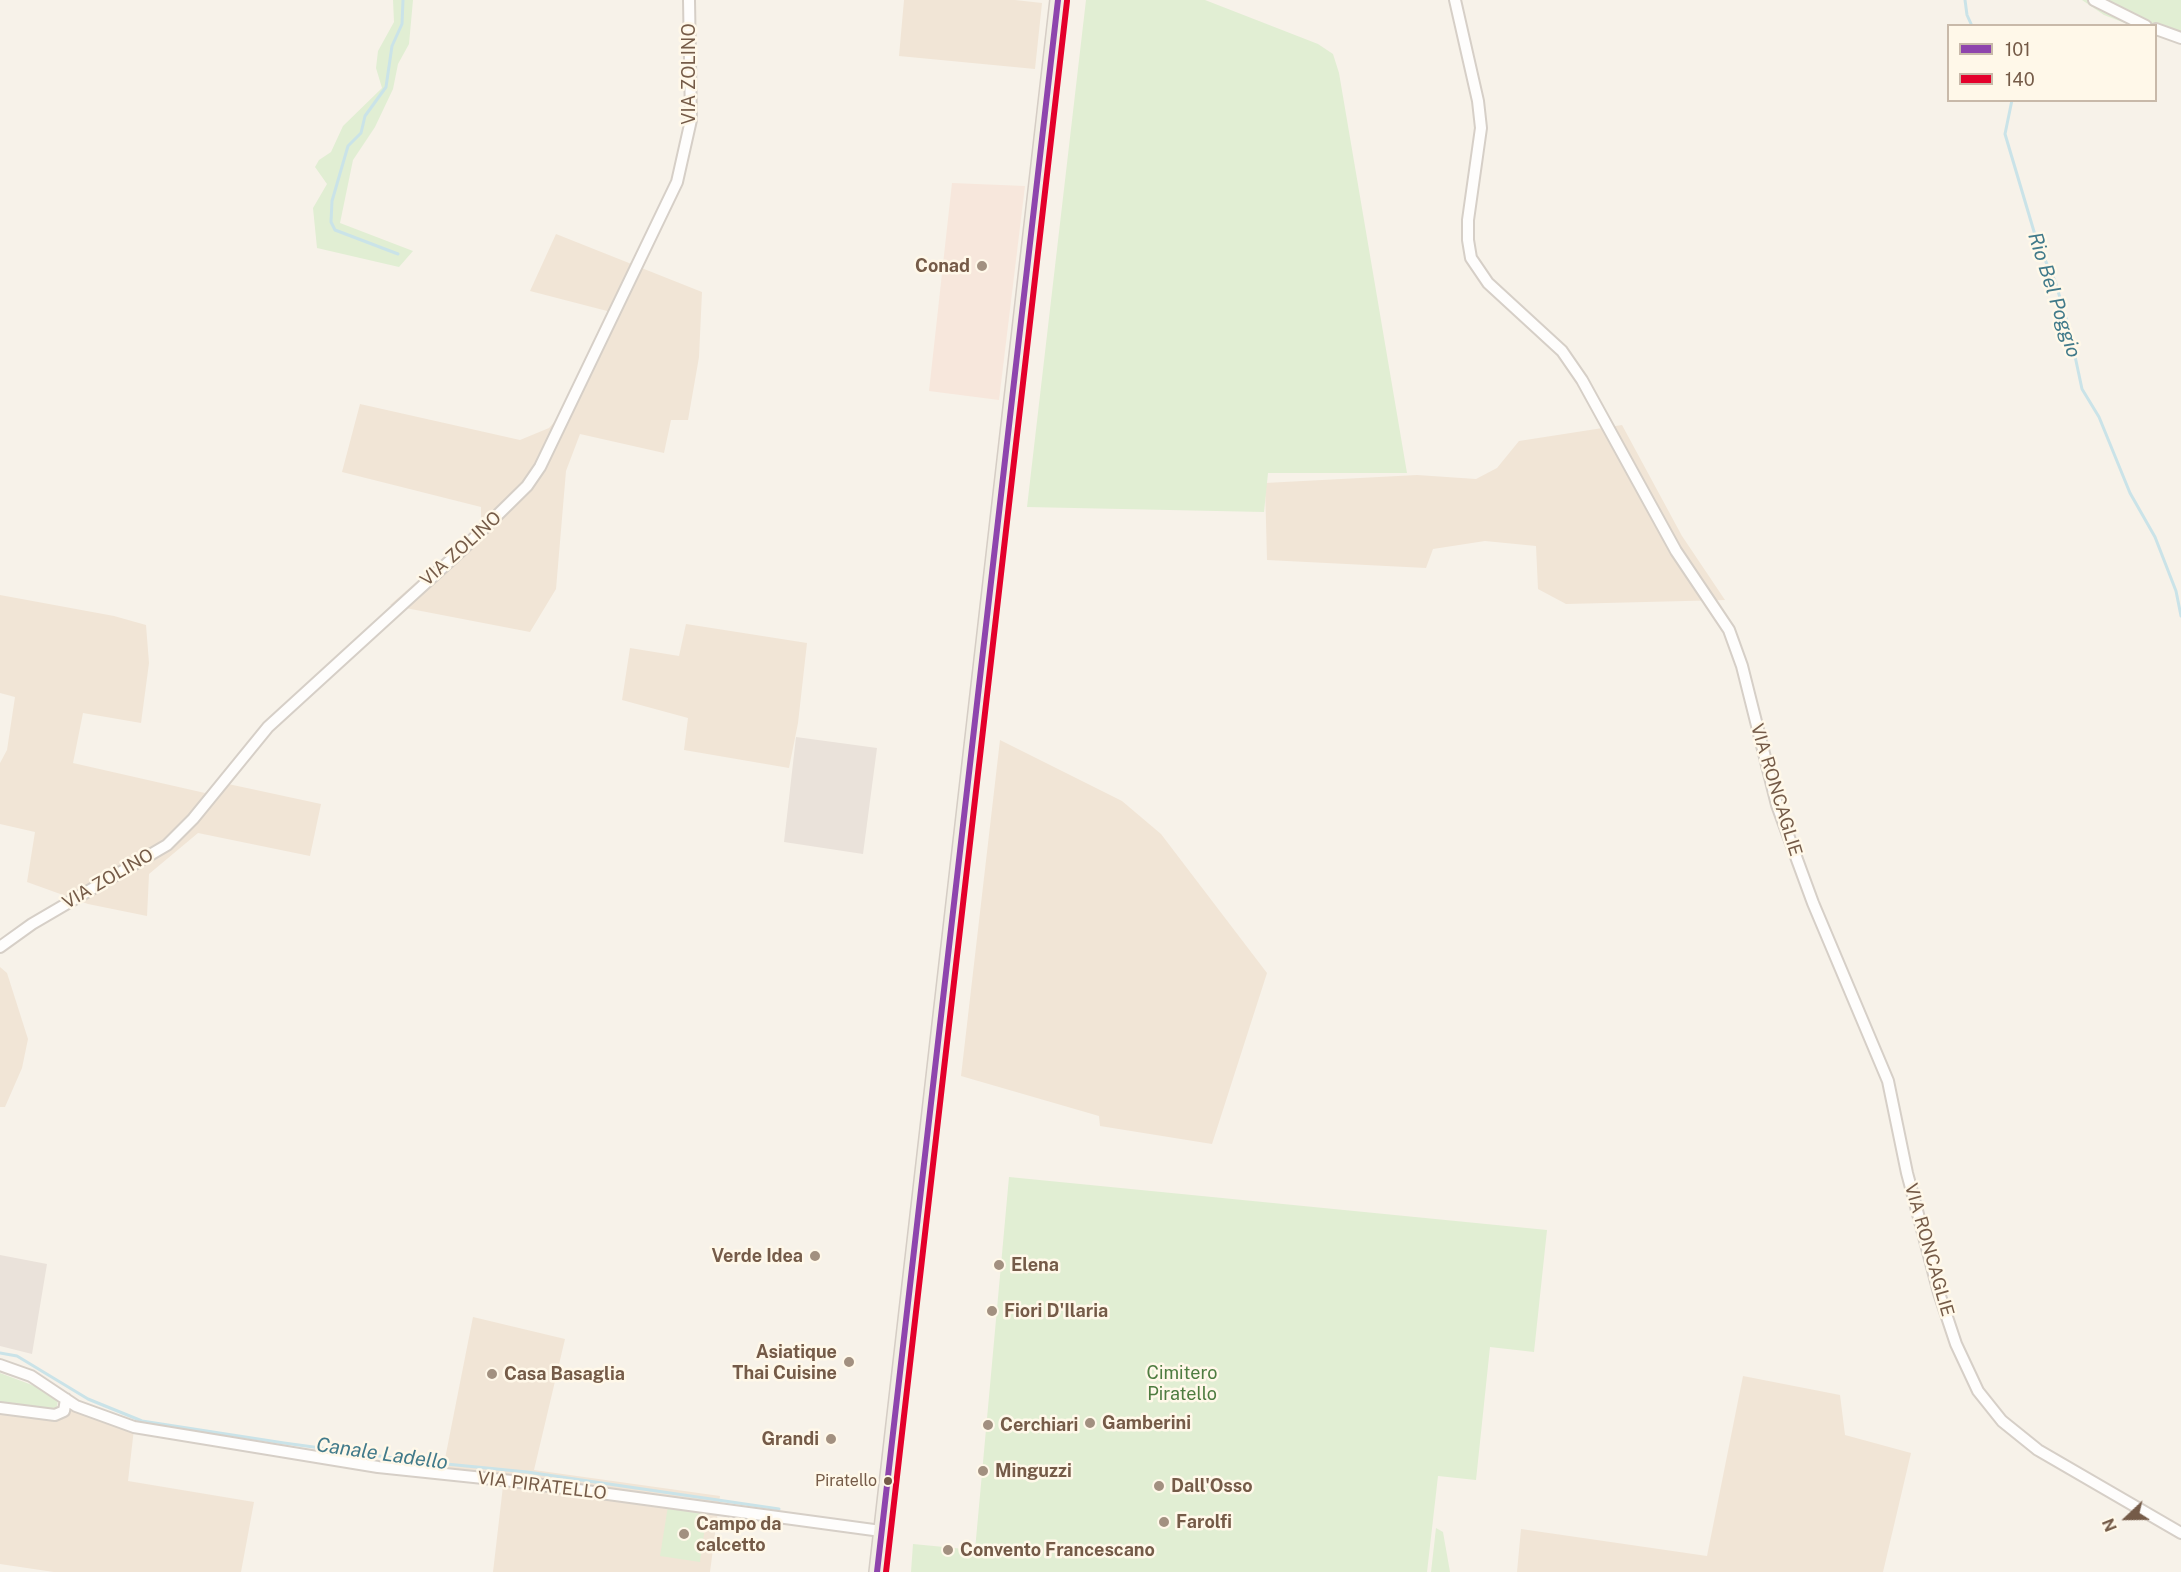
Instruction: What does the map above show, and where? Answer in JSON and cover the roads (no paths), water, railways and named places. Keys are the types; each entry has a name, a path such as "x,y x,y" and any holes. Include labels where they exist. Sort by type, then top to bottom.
{"main road":[{"path":"877,1572 1058,0"}],"street":[{"name":"VIA ZOLINO","path":"0,947 32,924 166,845 182,832 268,727 480,533 527,486 540,467 677,182 691,120 689,0"},
{"name":"VIA RONCAGLIE","path":"1455,0 1478,101 1480,128 1468,220 1468,240 1472,258 1488,283 1562,351 1582,380 1676,551 1729,630 1742,666 1777,805 1813,903 1888,1080 1907,1173 1937,1285 1956,1344 1978,1391 2002,1421 2038,1450 2181,1533"},
{"path":"2094,0 2142,24"},
{"path":"2157,29 2181,38"},
{"name":"VIA PIRATELLO","path":"0,1365 31,1376 66,1399 113,1422 134,1427 355,1463 524,1483 881,1531"},
{"path":"0,1408 56,1415 64,1411 66,1399"}],"waterway":[{"path":"398,254 335,230 331,222 332,201 348,146 361,133 365,116 386,87 392,46 402,24 403,0"},
{"name":"Rio Bel Poggio","path":"1965,0 1971,24"},
{"name":"Rio Bel Poggio","path":"2012,102 2005,134 2038,245 2055,281 2069,328 2082,389 2099,417 2130,493 2155,537 2176,591 2181,616"},
{"name":"Canale Ladello","path":"0,1353 17,1356 88,1399 142,1421 284,1443 416,1461 527,1472 779,1509"}],"place":[{"name":"Conad","path":"982,266"},
{"name":"Verde Idea","path":"815,1256"},
{"name":"Elena","path":"999,1265"},
{"name":"Fiori D'Ilaria","path":"992,1311"},
{"name":"Asiatique Thai Cuisine","path":"849,1362"},
{"name":"Casa Basaglia","path":"492,1374"},
{"name":"Gamberini","path":"1090,1423"},
{"name":"Cerchiari","path":"988,1425"},
{"name":"Grandi","path":"831,1439"},
{"name":"Minguzzi","path":"983,1471"},
{"name":"Piratello","path":"888,1481"},
{"name":"Dall'Osso","path":"1159,1486"},
{"name":"Farolfi","path":"1164,1522"},
{"name":"Campo da calcetto","path":"684,1534"},
{"name":"Convento Francescano","path":"948,1550"}],"park label":[{"name":"Cimitero Piratello","path":"1182,1383"}]}
